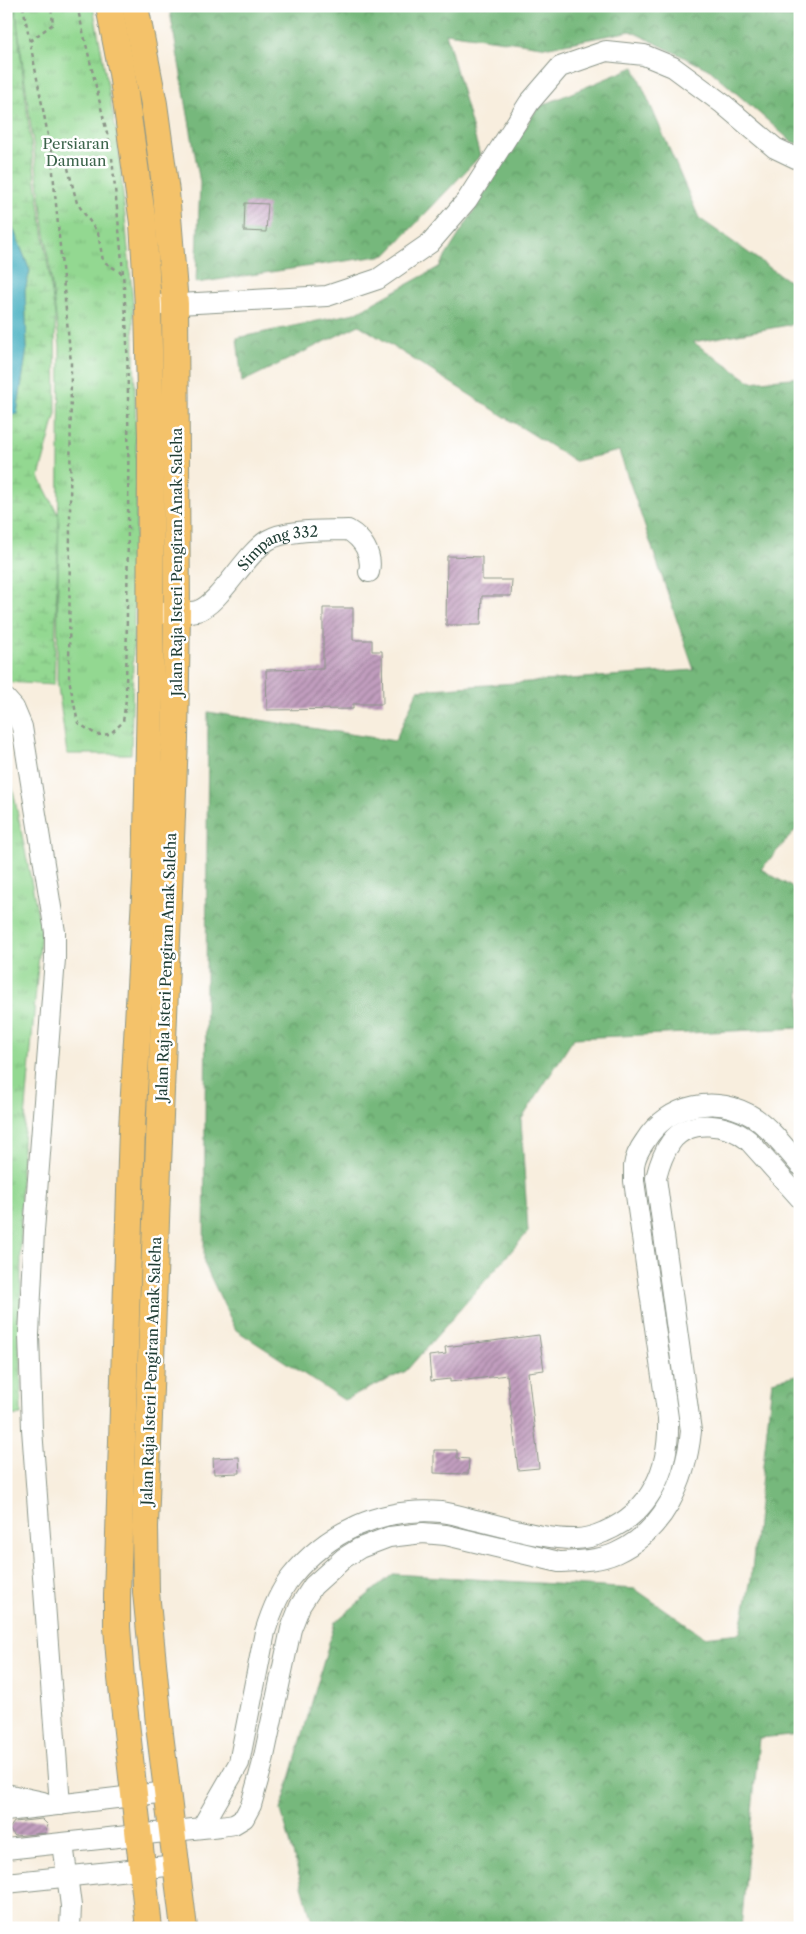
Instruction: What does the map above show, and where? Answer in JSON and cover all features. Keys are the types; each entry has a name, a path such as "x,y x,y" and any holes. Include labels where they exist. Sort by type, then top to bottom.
{"main road":[{"name":"Jalan Raja Isteri Pengiran Anak Saleha","path":"109,6 135,157 143,223 148,306 151,438 146,879 132,1129 117,1596 120,1670 137,1835 149,1928"},
{"name":"Jalan Raja Isteri Pengiran Anak Saleha","path":"136,6 155,114 167,211 175,304 176,739 145,1527 146,1592 167,1792 184,1928"}],"street":[{"path":"148,306 327,296 378,279 430,243 467,200 529,103 560,67 606,51 644,55 673,67 723,104 775,148 800,160"},
{"name":"Simpang 332","path":"150,614 198,610 210,603 255,550 267,540 280,534 348,530 364,542 371,565 369,572"},
{"path":"6,699 14,708 22,726 55,932 55,959 35,1221 29,1335 32,1429 60,1805"},
{"path":"202,1827 239,1763 265,1632 271,1614 290,1578 321,1546 363,1522 386,1515 406,1512 442,1512 557,1538 577,1539 615,1528 637,1510 650,1494 660,1475 669,1439 668,1418 634,1181 634,1164 640,1149 650,1133 661,1121 678,1110 697,1105 716,1105 736,1109 754,1118 769,1130 800,1165"},
{"path":"6,1849 234,1824 244,1818 251,1805 262,1766 290,1629 300,1606 313,1586 344,1558 360,1548 389,1537 422,1533 446,1535 559,1562 596,1559 615,1553 630,1545 648,1531 666,1511 679,1488 690,1450 692,1431 656,1178 660,1163 671,1141 682,1133 692,1128 716,1125 738,1132 748,1140 800,1198"},
{"path":"6,1811 167,1792"},
{"path":"6,1794 60,1805"},
{"path":"64,1843 71,1906 70,1928"},
{"path":"6,1883 176,1865"}],"path":[{"path":"23,6 51,151 71,363 69,680 78,723 97,735 110,734 123,722 126,699 129,530 127,342 123,274 111,151 77,6"},
{"path":"30,41 53,24 51,6"},
{"path":"51,151 68,168 77,203 98,233 103,261 123,274"}],"green space":[{"path":"6,6 15,6 33,161 55,315 56,413 39,477 59,516 54,685 6,682 6,416 17,414 27,348 25,290 30,271 6,210"},
{"name":"Persiaran Damuan","path":"15,6 93,6 118,141 133,303 137,482 131,754 67,754 57,679 60,347"},
{"path":"169,6 768,6 769,16 800,17 800,144 792,142 710,70 631,31 549,47 446,33 480,156 386,255 196,283 200,183"},
{"path":"634,67 699,218 800,289 800,323 693,342 751,382 800,377 800,825 761,869 800,892 800,1028 574,1038 521,1120 528,1232 406,1371 344,1400 236,1330 204,1263 208,712 395,741 418,690 694,670 619,451 575,461 359,325 242,382 237,338 355,313 439,267 538,107"},
{"path":"6,755 41,930 21,1168 21,1415 6,1416"},
{"path":"800,1374 800,1734 759,1738 741,1928 314,1928 281,1810 335,1622 393,1574 635,1589 704,1637 740,1633 751,1579 772,1381"}],"water":[{"path":"6,210 30,271 25,290 27,348 17,414 6,416"}],"building":[{"path":"245,203 268,204 266,232 244,231"},
{"path":"447,556 482,557 482,580 512,580 511,596 482,596 481,625 446,625"},
{"path":"323,608 353,608 353,640 372,640 372,651 382,651 383,704 353,704 353,709 267,710 266,670 323,669"},
{"path":"539,1335 544,1370 528,1372 539,1468 518,1470 507,1375 450,1382 450,1379 431,1381 429,1356 446,1354 445,1347"},
{"path":"434,1450 457,1450 457,1458 469,1459 468,1474 434,1473"},
{"path":"239,1457 240,1473 214,1474 213,1458"},
{"path":"42,1819 48,1825 45,1833 15,1836 9,1829 14,1822"}]}
